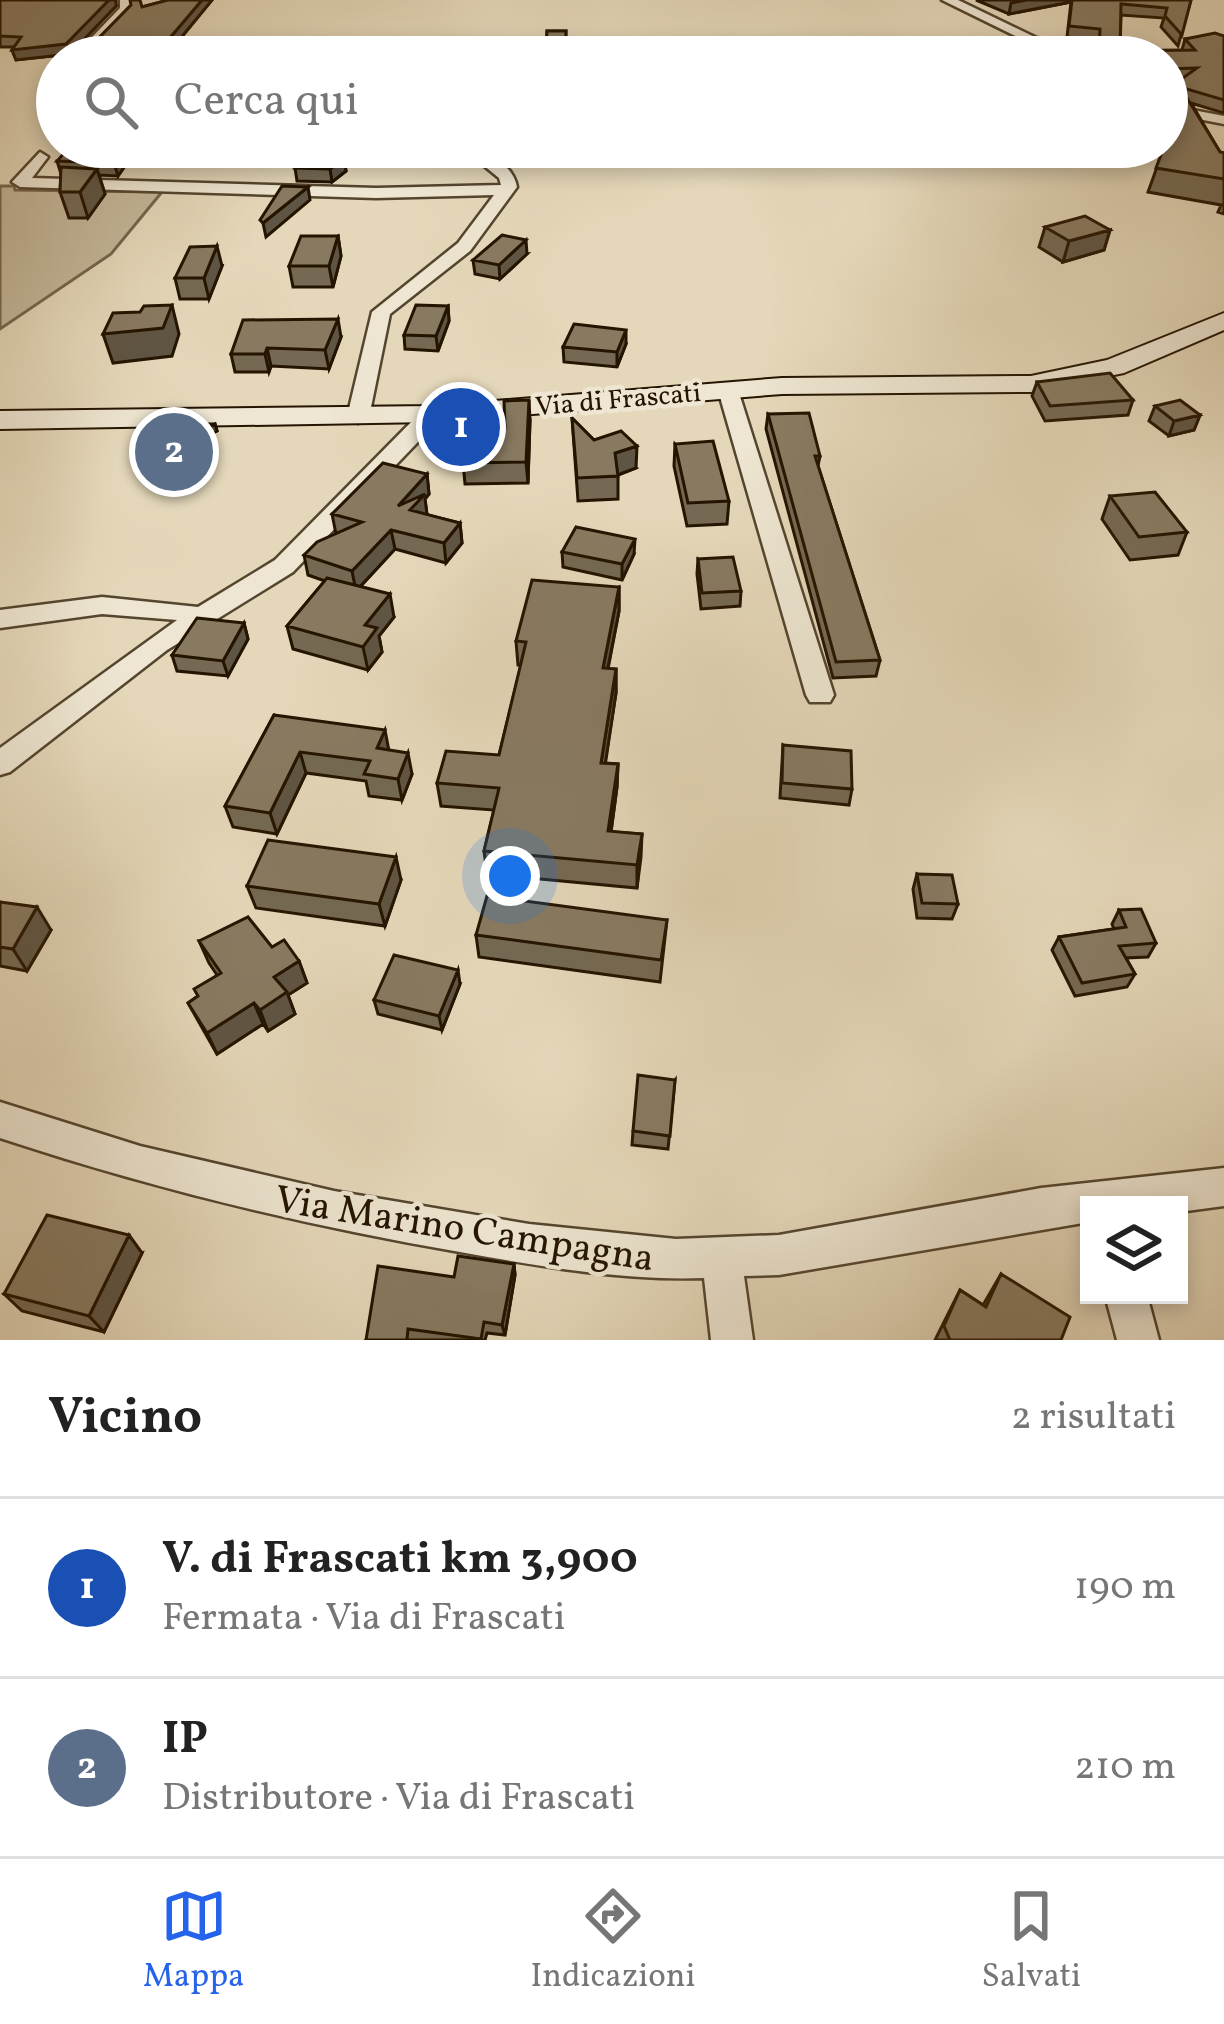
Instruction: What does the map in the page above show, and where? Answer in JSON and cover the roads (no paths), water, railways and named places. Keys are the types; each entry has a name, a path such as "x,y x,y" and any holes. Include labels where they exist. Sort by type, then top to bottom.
{"main road":[{"name":"Via di Frascati","path":"0,420 358,417 728,390 1054,381 1121,364 1224,321"}],"street":[{"path":"100,36 126,9 126,0"},
{"path":"948,0 1024,36"},
{"path":"1188,113 1224,120"},
{"path":"36,162 20,182 387,194 508,185"},
{"path":"491,168 508,185"},
{"path":"358,417 381,312 464,247 508,185"},
{"path":"728,390 820,695"},
{"path":"0,764 129,665 255,588 297,555 432,414"},
{"path":"0,620 72,605 119,604 203,617"},
{"name":"Via Marino Campagna","path":"0,1120 140,1165 382,1221 529,1244 722,1260 798,1253 1080,1206"},
{"name":"Via Marino Campagna","path":"1150,1196 1224,1187"},
{"path":"722,1260 732,1340"},
{"path":"1128,1304 1138,1340"}],"place":[{"name":"V. di Frascati km 3,900","path":"461,427"},
{"name":"IP","path":"174,452"}]}
